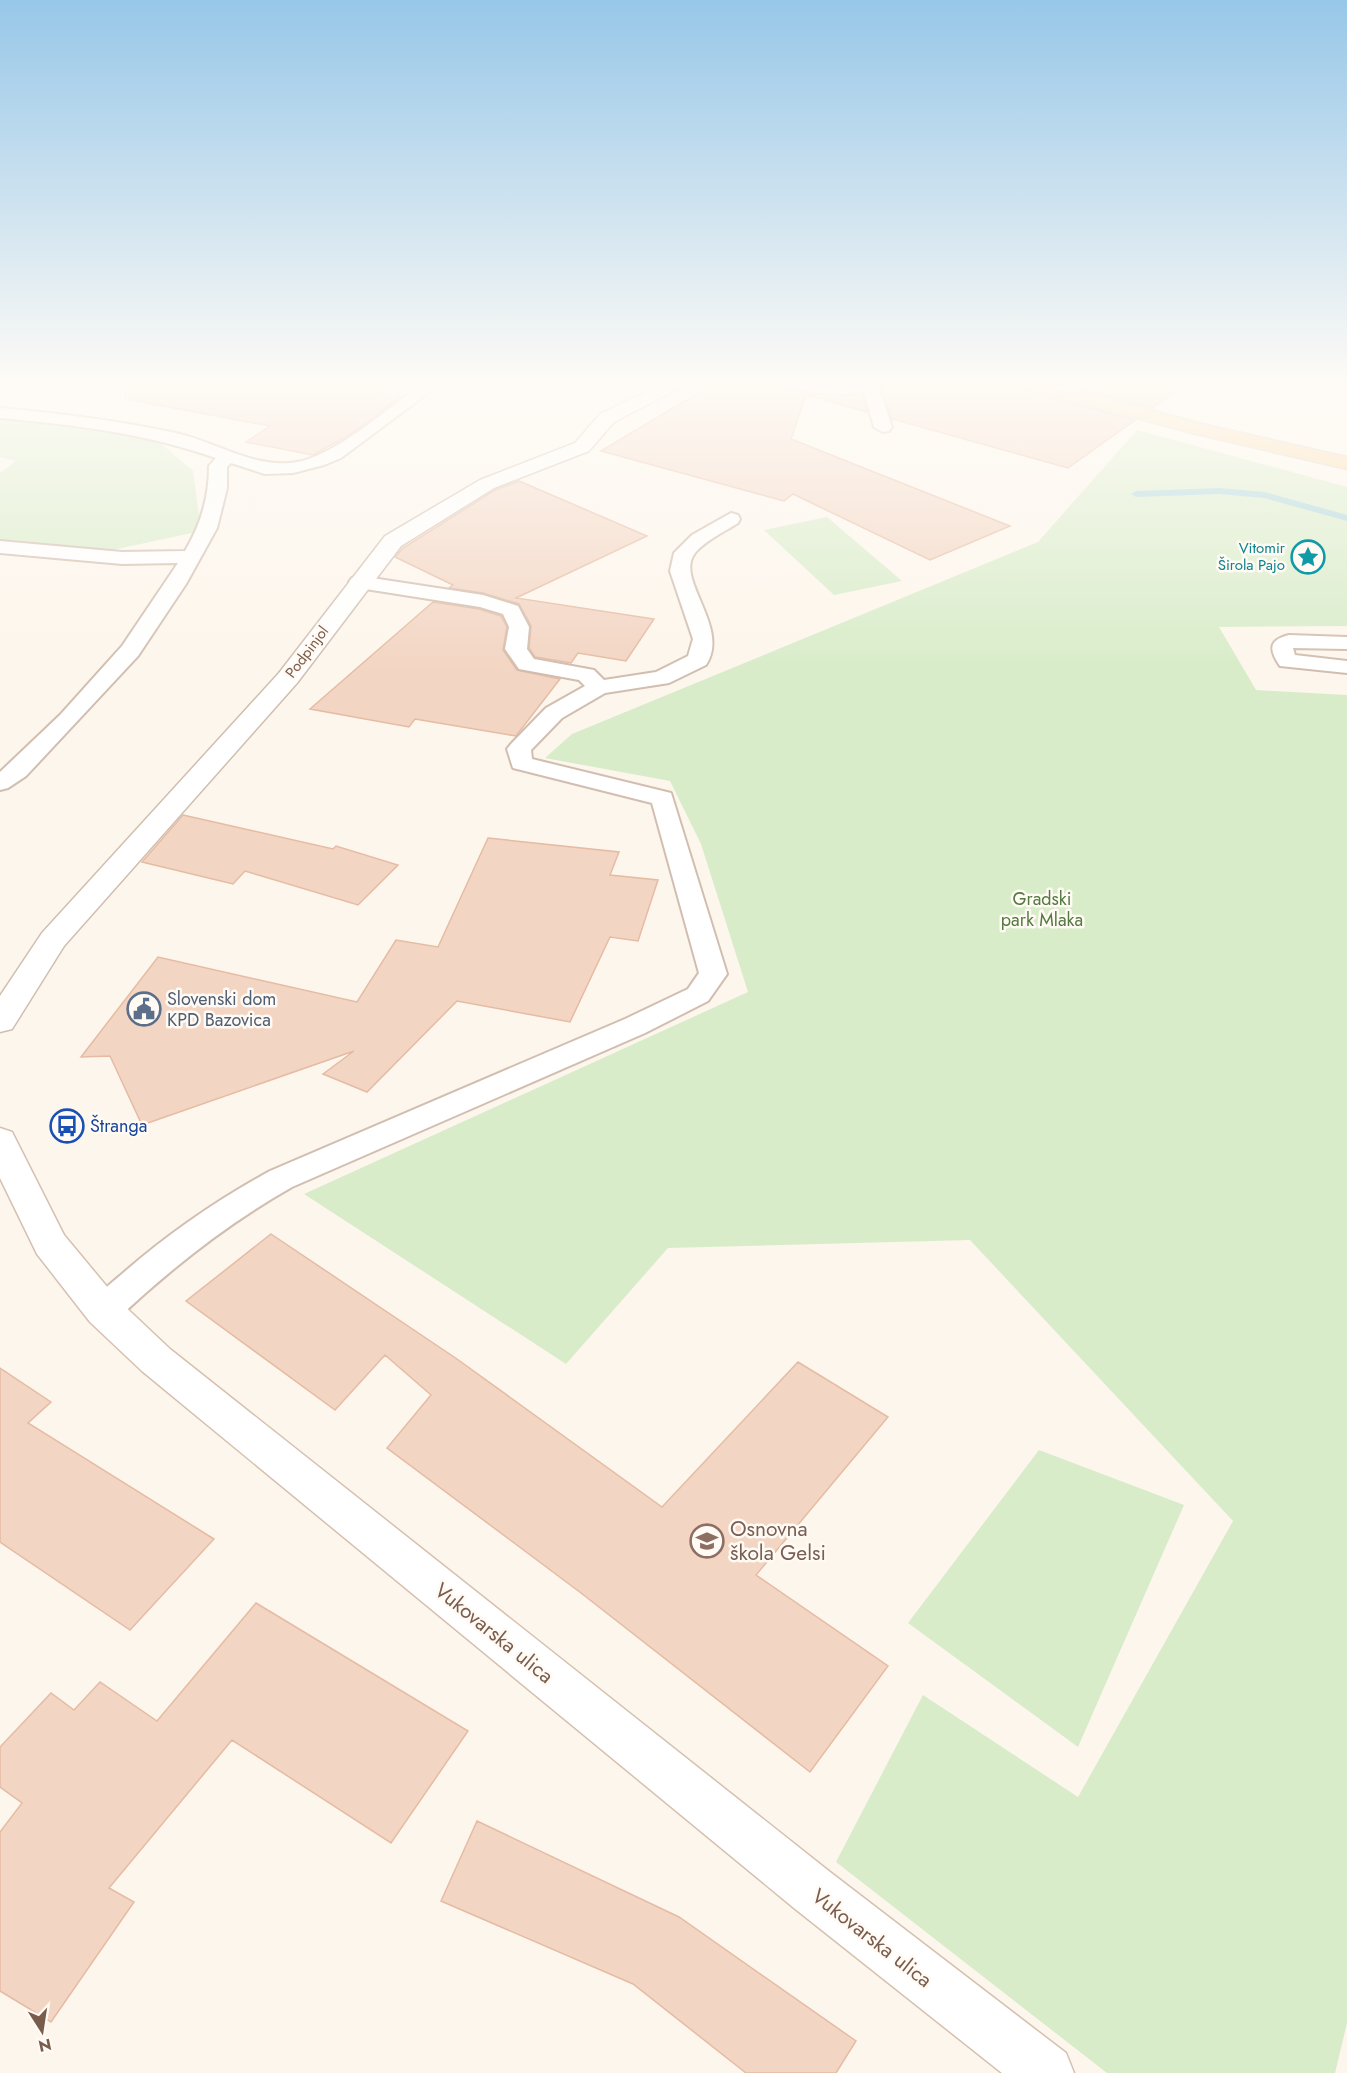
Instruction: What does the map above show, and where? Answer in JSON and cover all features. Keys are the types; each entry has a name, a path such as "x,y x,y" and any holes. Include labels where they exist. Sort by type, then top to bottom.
{"street":[{"name":"Podpinjol","path":"0,1021 53,940 288,678 359,582 393,541 487,484 508,476"},
{"name":"Vukovarska ulica","path":"0,1141 50,1244 104,1311 156,1360 793,1875 1046,2073"}],"lane":[{"path":"0,783 18,771 69,720 130,651 176,584 208,528 218,488 218,476"},
{"path":"104,1311 144,1272 196,1231 235,1204 281,1179 635,1026 698,995 713,974 663,798 521,763 519,749 554,713 599,687 661,678 698,660 704,639 680,572 684,553 699,539 731,519"},
{"path":"0,547 122,558 190,556"},
{"path":"359,582 483,602 511,610 519,627 516,649 527,664 586,675 599,687"},
{"path":"1347,643 1289,641 1282,645 1282,654 1288,661 1347,667"},
{"path":"0,767 36,752"}],"green space":[{"path":"0,476 194,476 201,531 103,552 0,542"},
{"name":"Gradski park Mlaka","path":"1097,476 1306,476 1347,487 1347,626 1219,627 1256,690 1347,695 1347,2023 1335,2073 1107,2073 836,1862 923,1695 1078,1797 1233,1521 970,1240 668,1248 566,1364 304,1194 748,992 701,844 670,781 545,758 572,734 1038,542"},
{"path":"827,517 902,581 834,595 764,530"},
{"path":"1039,1450 1184,1505 1078,1747 908,1623"}],"building":[{"path":"692,476 883,476 1010,526 930,560 793,494 784,501"},
{"path":"519,481 647,536 516,598 654,619 626,661 578,653 571,663 535,657 529,648 531,626 519,604 483,593 449,588 453,585 395,557 403,548 495,490"},
{"path":"433,602 479,609 501,616 507,627 503,650 517,670 560,679 516,736 415,719 409,727 310,709"},
{"path":"183,815 333,849 336,846 398,865 358,905 245,871 233,884 142,862"},
{"path":"488,838 619,852 610,875 658,880 638,941 610,937 570,1022 457,1001 367,1092 323,1074 354,1051 142,1125 110,1056 81,1057 158,957 357,1002 396,940 438,947"},
{"path":"271,1234 457,1359 662,1507 798,1362 888,1417 756,1575 888,1666 810,1772 581,1593 387,1448 431,1395 385,1355 335,1410 186,1301"},
{"path":"0,1368 51,1402 28,1423 214,1539 130,1630 0,1542"},
{"path":"256,1603 468,1731 391,1843 232,1740 109,1888 134,1902 51,2022 0,1991 0,1832 22,1803 0,1787 0,1747 51,1693 74,1710 100,1682 157,1721"},
{"path":"477,1821 679,1917 856,2041 836,2073 746,2073 633,1984 441,1901"}],"waterway":[{"path":"1136,494 1219,491 1265,495 1347,518"}],"place":[{"name":"Vitomir Širola Pajo","path":"1308,557"},
{"name":"Slovenski dom KPD Bazovica","path":"144,1009"},
{"name":"Štranga","path":"67,1126"},
{"name":"Osnovna škola Gelsi","path":"707,1541"}]}
